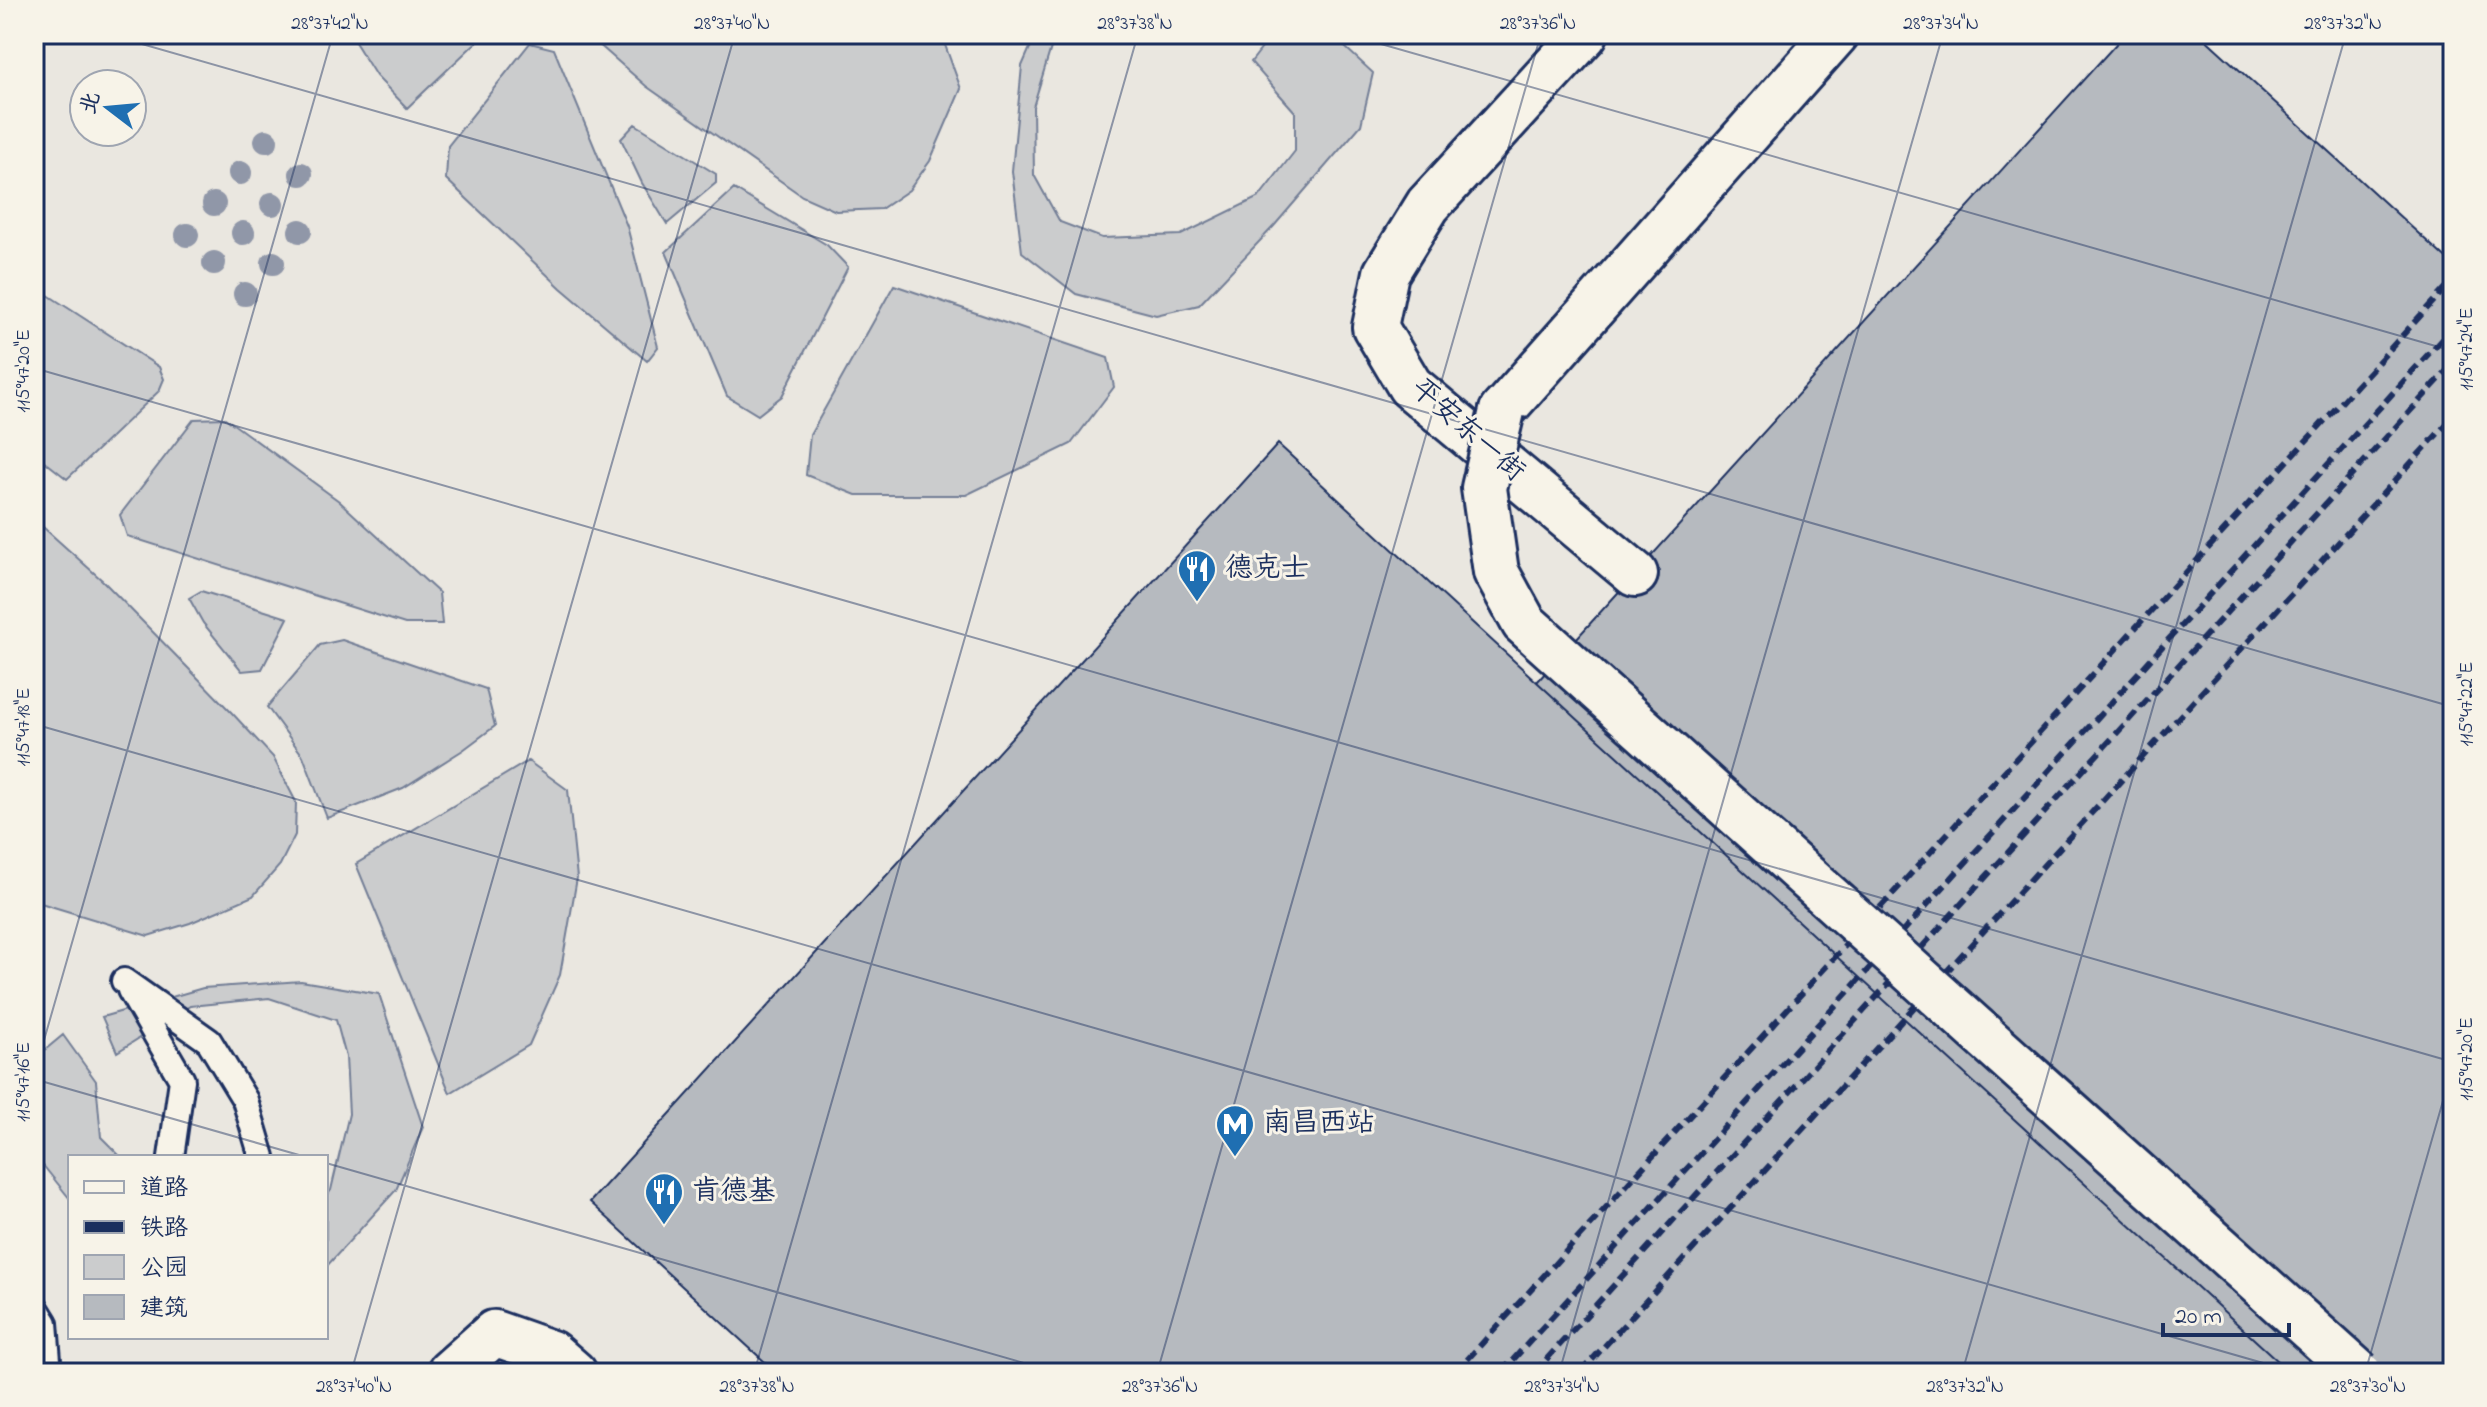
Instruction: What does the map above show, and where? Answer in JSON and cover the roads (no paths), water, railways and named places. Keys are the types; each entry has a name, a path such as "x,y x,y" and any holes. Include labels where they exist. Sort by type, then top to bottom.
{"street":[{"name":"平安东一街","path":"1585,34 1428,205 1386,273 1375,327 1410,386 1635,574"},
{"path":"1836,34 1502,411 1484,488 1496,572 1524,623 2359,1373"},
{"path":"449,1373 494,1333 551,1353 574,1373"}],"lane":[{"path":"171,1155 182,1080 124,981 209,1041 245,1100 261,1155"},
{"path":"34,1305 45,1323 49,1373"}],"railway":[{"path":"1455,1373 2453,280"},
{"path":"1501,1373 2453,327"},
{"path":"1534,1373 2453,364"},
{"path":"1580,1373 2453,417"}],"place":[{"name":"德克士","path":"1197,603"},
{"name":"南昌西站","path":"1235,1158"},
{"name":"肯德基","path":"664,1226"}]}
